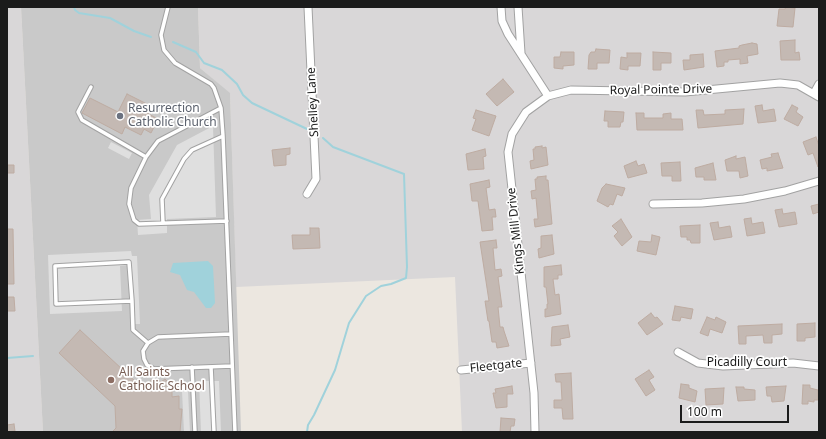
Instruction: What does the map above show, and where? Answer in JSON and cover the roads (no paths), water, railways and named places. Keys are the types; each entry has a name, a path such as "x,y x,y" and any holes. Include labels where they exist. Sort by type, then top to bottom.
{"street":[{"name":"Shelley Lane","path":"307,194 316,179 308,7"},
{"path":"501,7 502,21 508,34 548,96"},
{"path":"518,7 521,53"},
{"name":"Royal Pointe Drive","path":"548,96 571,90 685,92 780,83 798,85 817,95"},
{"path":"817,95 819,84"},
{"name":"Kings Mill Drive","path":"535,432 534,393 508,152 512,134 521,118 533,105 548,96"},
{"path":"653,204 702,203 744,199 786,191 819,181"},
{"name":"Picadilly Court","path":"678,352 698,363 723,366 793,363 819,366"},
{"name":"Fleetgate","path":"461,370 531,363"}],"lane":[{"path":"168,7 161,35 164,50 175,63 211,84 214,88 220,108 223,136 227,221 235,432"},
{"path":"91,87 78,112 82,120 146,157"},
{"path":"220,108 158,141 146,157 131,188 129,204 134,220 139,224 227,221"},
{"path":"163,223 162,199 184,159 192,150 223,136"},
{"path":"132,301 56,304 55,266 129,262 132,301 133,330 148,343"},
{"path":"231,334 158,337 148,343 143,351 144,359 148,365 154,369 232,366"},
{"path":"211,367 214,432"},
{"path":"192,368 195,432"}],"water":[{"path":"208,261 213,266 215,303 211,308 206,308 194,292 187,290 180,275 170,272 173,263"}],"waterway":[{"path":"74,7 79,13 110,18 134,31 151,37"},
{"path":"173,42 196,52 204,63 222,70 237,84 243,95 252,103 307,129"},
{"path":"307,432 308,425 335,370 349,323 366,296 381,286 406,278 407,267 404,174 333,147 323,138"},
{"path":"7,358 33,356"}],"place":[{"name":"Resurrection Catholic Church","path":"120,116"},
{"name":"All Saints Catholic School","path":"111,380"}]}
